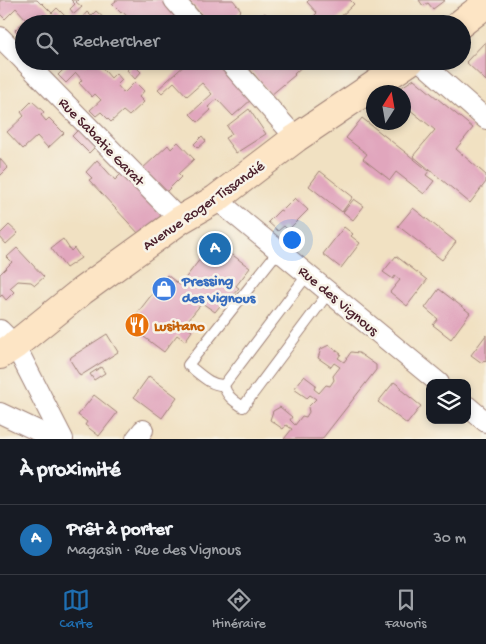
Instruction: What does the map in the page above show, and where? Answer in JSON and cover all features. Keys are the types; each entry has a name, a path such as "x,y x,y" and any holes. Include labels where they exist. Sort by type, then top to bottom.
{"main road":[{"name":"Avenue Roger Tissandié","path":"5,343 82,291 180,220 216,199 296,138 397,70"}],"street":[{"path":"174,0 187,15"},
{"name":"Rue Sabatie Garat","path":"0,37 15,52"},
{"name":"Rue Sabatie Garat","path":"33,70 180,220"},
{"path":"236,70 296,138"},
{"path":"430,70 486,119"},
{"name":"Rue des Vignous","path":"216,199 434,379"},
{"path":"5,343 63,439"},
{"path":"471,409 486,422"},
{"path":"0,413 55,439"}],"lane":[{"path":"279,250 188,365 211,383 218,386 224,385 308,274"},
{"path":"224,385 230,397 243,407 329,292"}],"building":[{"path":"0,0 37,0 52,13 57,8 64,15 22,15 16,8 5,19 0,14"},
{"path":"71,0 78,0 76,2 82,7 74,14 70,9 75,4"},
{"path":"165,0 179,15 126,15 112,4 116,1"},
{"path":"188,0 233,0 241,10 238,15 202,15"},
{"path":"309,0 350,0 354,4 342,15 315,15 317,13 307,2"},
{"path":"419,0 445,0 433,9 428,3 423,6"},
{"path":"96,11 100,15 92,15"},
{"path":"486,41 486,81 471,67 471,57"},
{"path":"63,70 104,70 111,78 116,73 122,80 117,85 124,93 135,82 144,91 139,97 144,102 129,116 123,111 111,122 101,112 96,116 90,110 101,100 95,94 92,97 79,83 82,80 76,73 66,83 58,75"},
{"path":"127,70 139,70 141,72 135,79"},
{"path":"179,70 227,70 252,99 233,116 217,99 208,107 211,110 198,122 190,114 212,94 202,83 187,96 174,82 162,93 158,89"},
{"path":"250,70 298,70 295,75 271,95"},
{"path":"414,79 473,128 456,149 486,175 486,182 470,203 413,156 435,130 411,111 411,85 405,85"},
{"path":"32,101 44,112 41,115 46,121 49,118 64,133 48,148 37,136 23,149 7,132 24,116 21,112"},
{"path":"249,109 266,134 236,153 225,138 232,134 227,126"},
{"path":"362,118 366,121 366,130 377,130 429,171 426,175 434,181 424,194 396,172 390,180 363,159 367,154 346,138"},
{"path":"80,128 97,145 89,153 72,136"},
{"path":"202,136 206,141 198,148 194,144"},
{"path":"178,142 194,159 178,174 181,177 165,193 142,169 168,145 171,149"},
{"path":"0,159 8,168 0,176"},
{"path":"97,160 115,180 122,173 165,218 140,235 89,180 92,178 86,172"},
{"path":"320,171 353,197 342,212 309,186"},
{"path":"295,198 308,210 288,230 284,226 278,231 268,222"},
{"path":"354,199 364,206 353,220 343,212"},
{"path":"413,208 456,242 442,260 398,226"},
{"path":"9,225 18,233 6,244 0,237 0,234"},
{"path":"344,227 360,243 341,268 323,254"},
{"path":"63,239 71,251 74,248 81,258 66,268 51,248"},
{"path":"214,241 250,268 236,286 239,288 231,297 229,295 215,312 202,303 184,325 192,331 185,341 177,335 164,352 128,325 167,275 180,285"},
{"path":"17,248 44,277 35,285 31,282 18,281 10,288 14,292 6,300 2,295 0,297 0,274 12,262 7,257"},
{"path":"396,256 427,280 407,306 390,292 400,280 395,276 393,279 383,272"},
{"path":"439,289 470,313 451,339 433,325 438,319 425,308"},
{"path":"107,334 118,352 80,376 70,360 71,357"},
{"path":"486,335 486,362 484,360 482,363 471,355"},
{"path":"329,345 341,354 338,358 344,362 351,352 359,353 376,365 376,370 322,439 284,439 292,429 286,425 283,429 270,420 273,411 280,407 292,417 290,420 295,425 302,416 306,417 309,412 308,407 316,399 310,395 307,398 294,389 304,376 316,385 314,389 319,393 326,385 330,386 334,380 333,376 340,367 334,363 331,367 318,358 321,349"},
{"path":"101,367 105,373 94,380 90,374"},
{"path":"149,376 177,397 162,418 134,397"},
{"path":"394,382 421,406 407,424 378,402"},
{"path":"94,395 117,413 99,436 85,425 87,422 78,415"}],"place":[{"name":"Prêt à porter","path":"215,249"},
{"name":"Pressing des Vignous","path":"164,289"},
{"name":"Lusitano","path":"137,325"}]}
